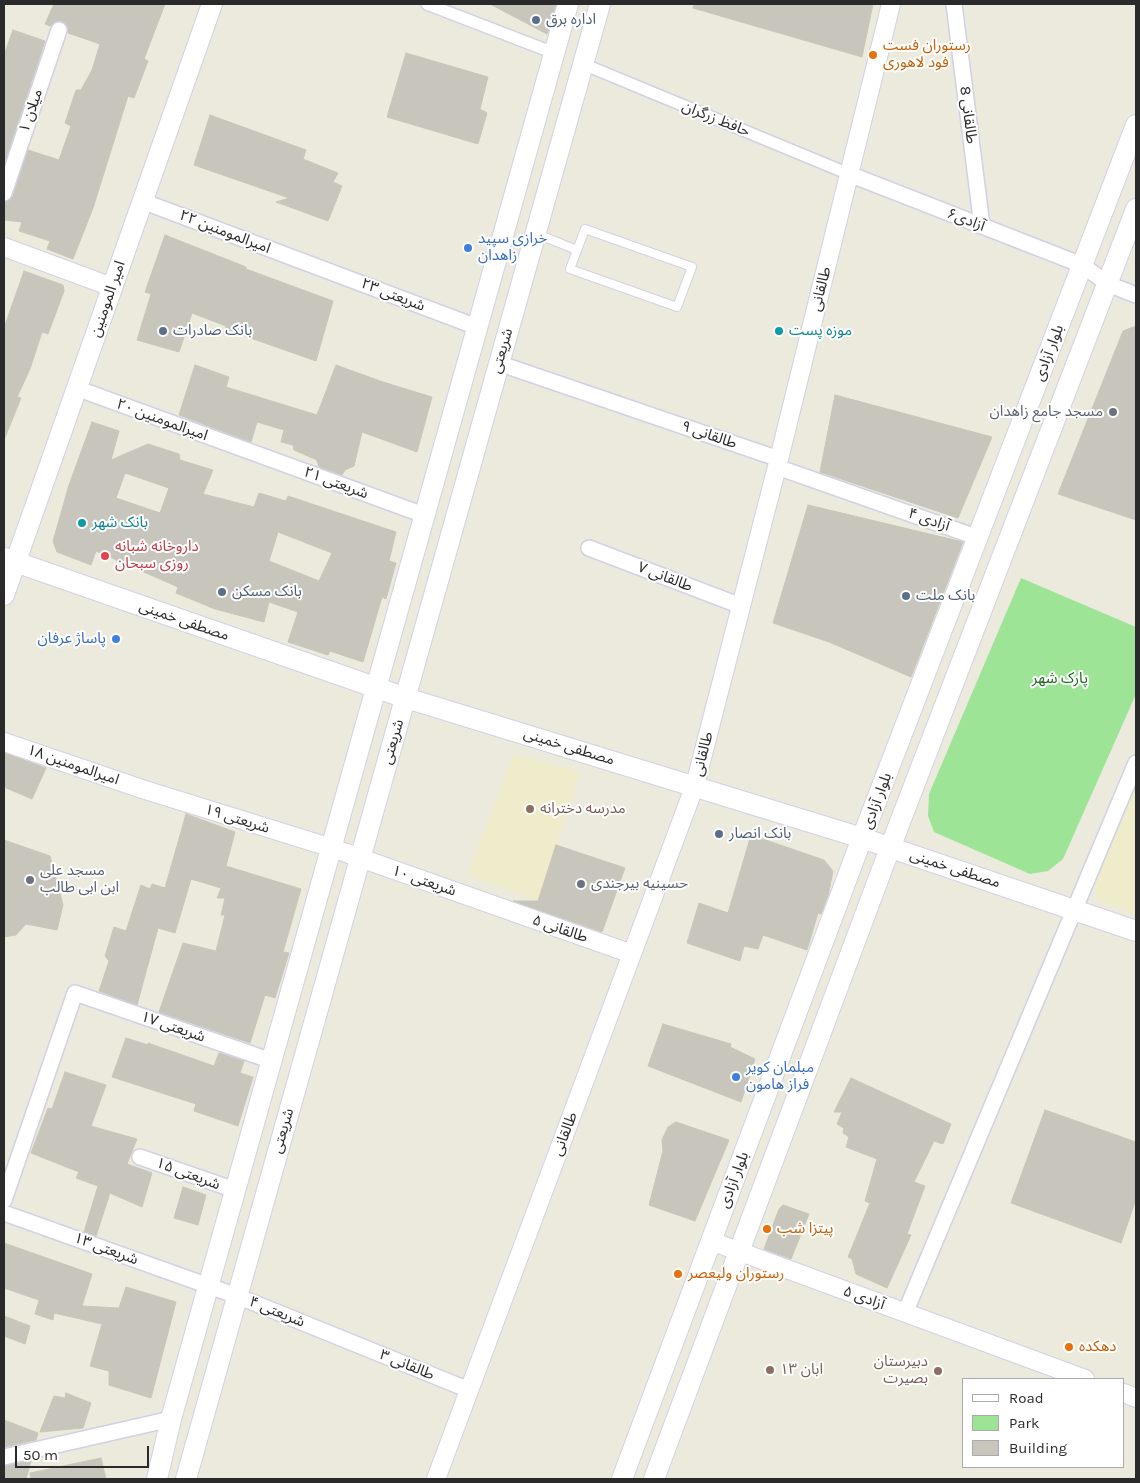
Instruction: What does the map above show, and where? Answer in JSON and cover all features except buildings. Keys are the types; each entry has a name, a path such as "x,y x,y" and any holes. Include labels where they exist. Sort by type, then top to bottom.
{"main road":[{"name":"امیر المومنین","path":"4,595 9,560 76,388 212,4"},
{"name":"شریعتی","path":"157,1479 171,1419 208,1286 378,688 424,515 568,4"},
{"name":"شریعتی","path":"186,1479 600,4"},
{"name":"بلوار آزادی","path":"622,1479 862,838 979,538 1136,125"},
{"name":"بلوار آزادی","path":"654,1479 890,848 1136,209"},
{"name":"مصطفی خمینی","path":"9,560 406,698 862,838 1136,931"}],"street":[{"path":"427,4 554,53"},
{"name":"طالقانی","path":"436,1479 695,786 778,463 891,4"},
{"name":"طالقانی 8","path":"954,4 982,226"},
{"name":"میلان ۱","path":"4,193 59,30"},
{"name":"حافظ زرگران","path":"583,64 849,174"},
{"name":"آزادی۶","path":"849,174 1082,266 1108,284 1136,295"},
{"name":"امیرالمومنین ۲۲","path":"142,201 308,263"},
{"path":"4,247 112,287"},
{"name":"شریعتی ۲۳","path":"308,263 477,327"},
{"name":"طالقانی ۹","path":"498,363 639,411 878,502"},
{"name":"امیرالمومنین ۲۰","path":"76,388 248,451"},
{"name":"شریعتی ۲۱","path":"248,451 424,515"},
{"name":"آزادی ۴","path":"878,502 979,538"},
{"name":"طالقانی ۷","path":"589,548 741,606"},
{"name":"امیرالمومنین ۱۸","path":"4,742 142,789"},
{"path":"905,1312 1136,763"},
{"name":"شریعتی ۱۹","path":"142,789 360,858"},
{"name":"شریعتی ۱۰","path":"360,858 488,904"},
{"name":"طالقانی ۵","path":"488,904 632,954"},
{"name":"شریعتی ۱۷","path":"4,1200 75,993 272,1060"},
{"name":"شریعتی ۱۵","path":"140,1157 235,1190"},
{"name":"شریعتی ۱۳","path":"4,1212 208,1286"},
{"name":"آزادی ۵","path":"712,1241 1082,1378"},
{"name":"شریعتی ۴","path":"208,1286 345,1340"},
{"name":"طالقانی ۳","path":"345,1340 469,1390"},
{"path":"4,1457 171,1419"}],"lane":[{"path":"585,228 692,267 677,307 570,269 577,250 585,228"},
{"path":"535,233 577,250"}],"shaded area":[{"name":"مدرسه دخترانه","path":"514,754 580,772 538,901 467,875"},
{"path":"1136,784 1136,915 1100,901 1094,887"}],"green space":[{"name":"پارک شهر","path":"1021,578 1136,627 1136,694 1063,859 1048,871 1030,874 934,832 928,816 929,794"}],"place":[{"name":"اداره برق","path":"536,20"},
{"name":"رستوران فست فود لاهوری","path":"873,55"},
{"name":"خرازی سپید زاهدان","path":"468,248"},
{"name":"بانک صادرات","path":"163,331"},
{"name":"موزه پست","path":"779,331"},
{"name":"مسجد جامع زاهدان","path":"1113,412"},
{"name":"بانک شهر","path":"82,523"},
{"name":"داروخانه شبانه روزی سبحان","path":"105,556"},
{"name":"بانک مسکن","path":"222,592"},
{"name":"بانک ملت","path":"906,596"},
{"name":"پاساژ عرفان","path":"116,639"},
{"name":"مدرسه دخترانه","path":"530,809"},
{"name":"بانک انصار","path":"719,834"},
{"name":"مسجد علی ابن ابی طالب","path":"30,880"},
{"name":"حسینیه بیرجندی","path":"581,884"},
{"name":"مبلمان کویر فراز هامون","path":"736,1077"},
{"name":"پیتزا شب","path":"767,1229"},
{"name":"رستوران ولیعصر","path":"678,1274"},
{"name":"دهکده","path":"1069,1347"},
{"name":"۱۳ ابان","path":"770,1370"},
{"name":"دبیرستان بصیرت","path":"938,1371"}]}
